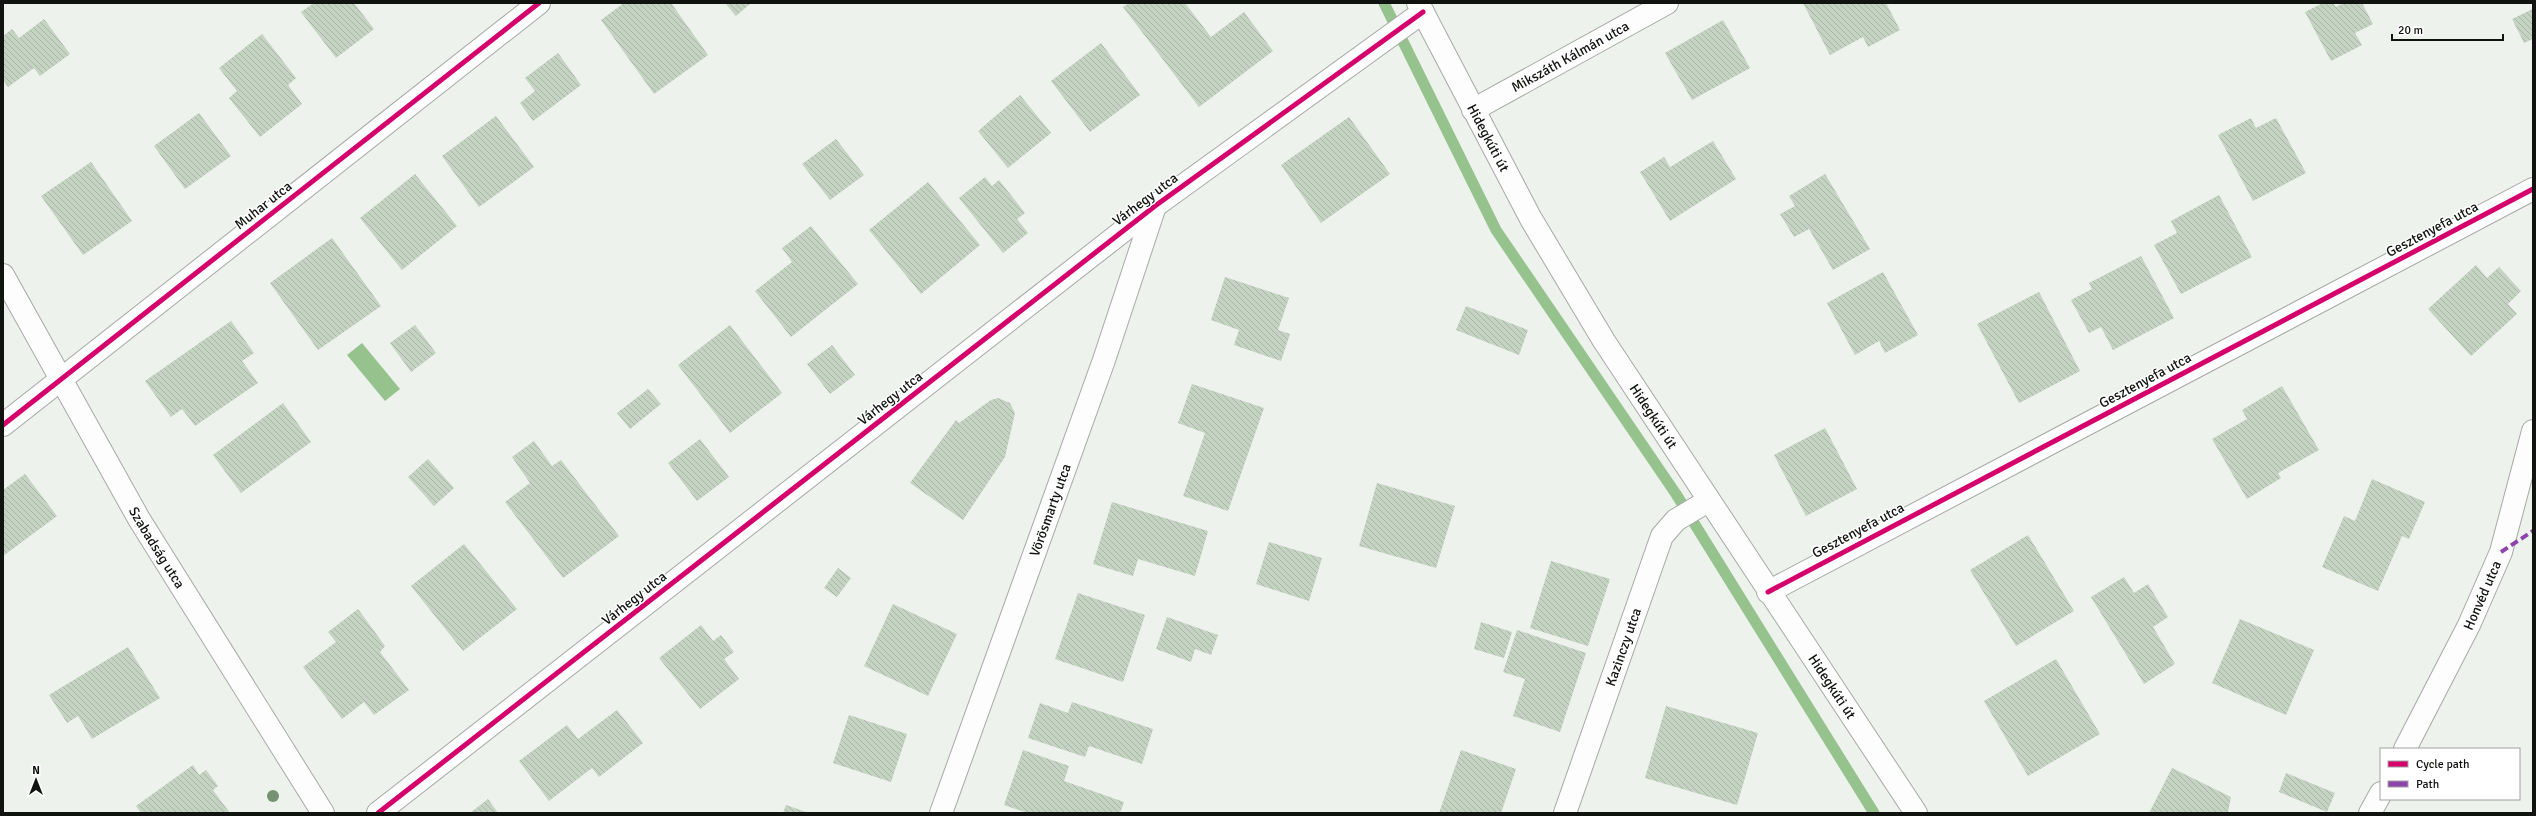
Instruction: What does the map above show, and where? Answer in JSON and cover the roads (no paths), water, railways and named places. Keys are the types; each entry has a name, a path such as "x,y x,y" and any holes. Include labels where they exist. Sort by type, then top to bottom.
{"street":[{"name":"Muhar utca","path":"3,425 539,3"},
{"name":"Mikszáth Kálmán utca","path":"1473,110 1667,3"},
{"name":"Hidegkúti út","path":"1417,12 1473,110 1531,219 1587,314 1696,509 1768,592 1916,813"},
{"name":"Várhegy utca","path":"378,813 1155,206 1388,37 1417,12"},
{"name":"Gesztenyefa utca","path":"1768,592 2533,189"},
{"name":"Vörösmarty utca","path":"941,813 1104,360 1155,206"},
{"name":"Szabadság utca","path":"3,275 143,525 322,813"},
{"name":"Honvéd utca","path":"2406,748 2469,625 2501,552 2533,432"},
{"name":"Kazinczy utca","path":"1565,813 1662,536 1696,509"},
{"path":"2370,813 2380,795"}],"waterway":[{"path":"1384,3 1496,230 1676,494 1874,813"}]}
